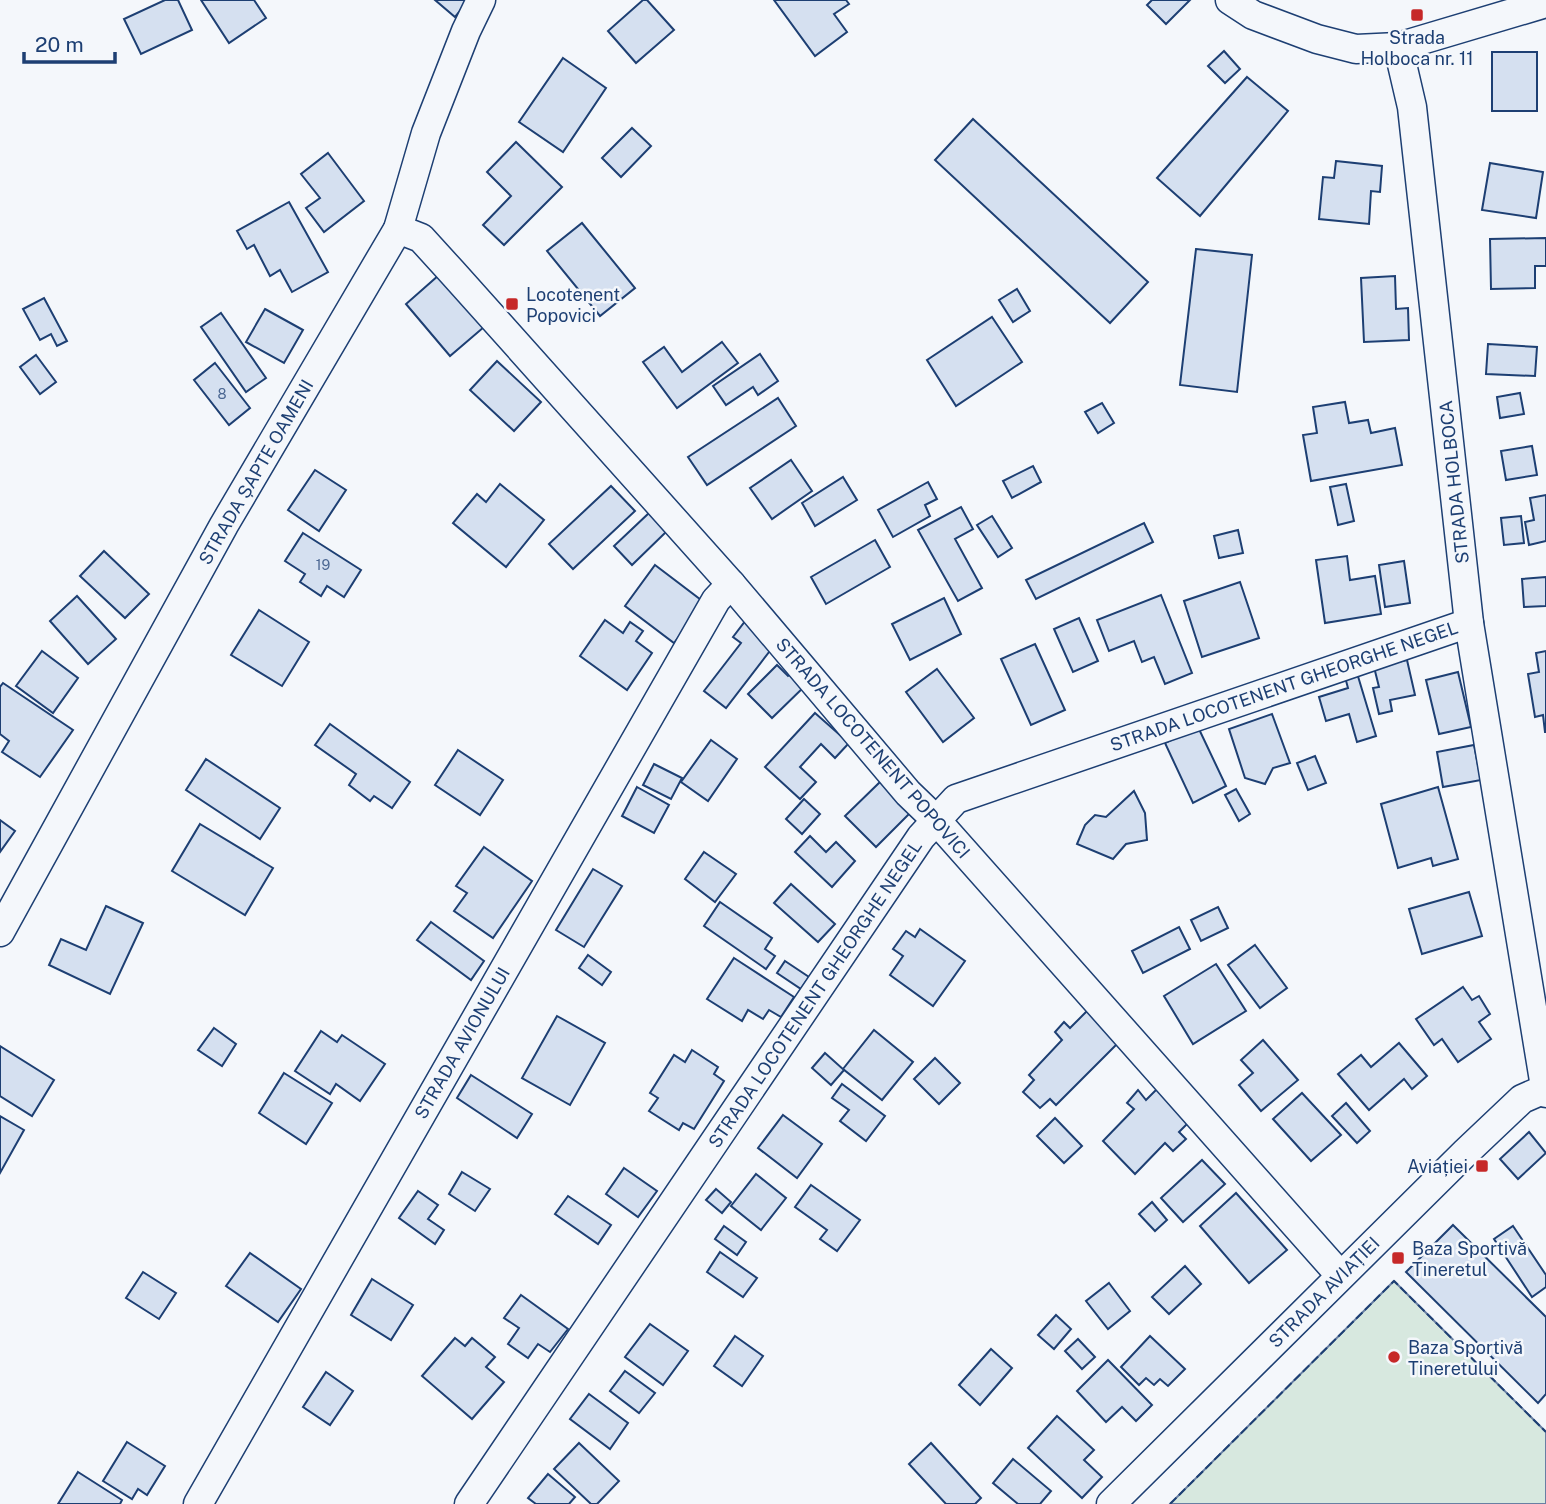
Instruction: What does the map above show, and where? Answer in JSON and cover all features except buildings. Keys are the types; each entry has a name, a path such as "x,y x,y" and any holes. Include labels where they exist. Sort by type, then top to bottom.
{"street":[{"name":"STRADA ȘAPTE OAMENI","path":"0,932 224,525 398,229 426,133 481,0"},
{"path":"1230,0 1253,15 1317,39 1356,49 1398,47 1546,3"},
{"name":"STRADA HOLBOCA","path":"1398,47 1412,107 1469,623 1545,1091"},
{"name":"STRADA LOCOTENENT POPOVICI","path":"398,229 421,238 731,584 908,793 936,820 1340,1275"},
{"name":"STRADA AVIONULUI","path":"198,1504 716,600 731,584"},
{"name":"STRADA LOCOTENENT GHEORGHE NEGEL","path":"469,1504 921,837 956,799 1469,623"},
{"name":"STRADA AVIAȚIEI","path":"1111,1504 1340,1275 1522,1099 1545,1091"}],"shaded area":[{"name":"Baza Sportivă Tineretului","path":"1394,1281 1546,1432 1546,1504 1170,1504"}],"fence":[{"path":"1170,1504 1394,1281 1546,1432"}],"place":[{"name":"Strada Holboca nr. 11","path":"1417,15"},
{"name":"Locotenent Popovici","path":"512,304"},
{"name":"Aviației","path":"1482,1166"},
{"name":"Baza Sportivă Tineretul","path":"1398,1258"},
{"name":"Baza Sportivă Tineretului","path":"1394,1357"}]}
